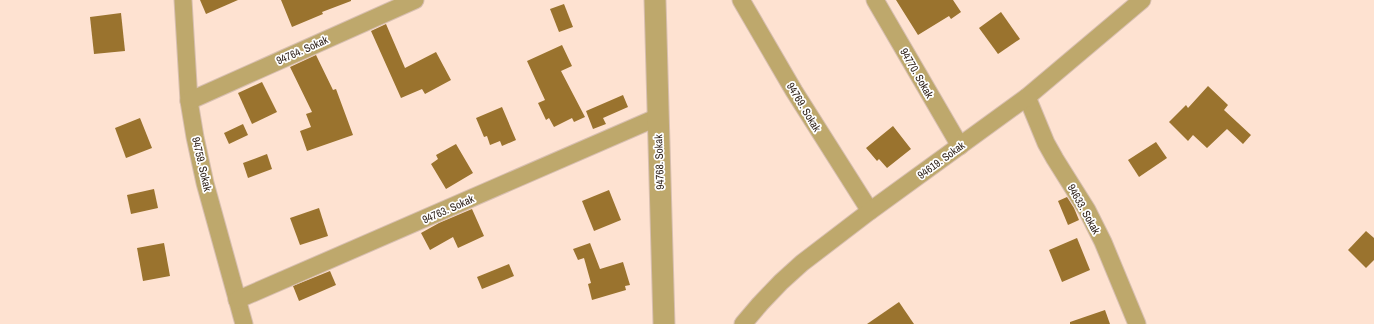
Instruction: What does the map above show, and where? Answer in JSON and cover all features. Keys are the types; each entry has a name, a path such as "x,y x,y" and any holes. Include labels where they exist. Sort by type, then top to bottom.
{"street":[{"name":"94759. Sokak","path":"183,0 189,101 195,138 205,183 244,324"},
{"name":"94764. Sokak","path":"189,101 415,0"},
{"name":"94768. Sokak","path":"655,0 664,324"},
{"name":"94769. Sokak","path":"742,0 794,91 870,211"},
{"name":"94770. Sokak","path":"875,0 960,146"},
{"name":"94619. Sokak","path":"743,324 781,282 802,263 870,211 1027,97 1132,3"},
{"name":"94633. Sokak","path":"1027,97 1046,143 1087,210 1103,242 1136,324"},
{"name":"94763. Sokak","path":"237,300 658,117"}],"building":[{"path":"200,0 238,0 206,14"},
{"path":"281,0 351,1 322,12 323,14 292,27"},
{"path":"896,0 953,0 961,12 951,19 949,16 918,35"},
{"path":"564,4 573,27 559,32 550,9"},
{"path":"1001,12 1020,39 998,54 979,28"},
{"path":"121,13 125,51 94,54 90,17"},
{"path":"386,24 405,68 436,52 451,80 425,94 422,89 401,98 371,31"},
{"path":"562,45 572,66 561,71 585,117 574,122 572,118 554,127 549,118 546,120 538,103 545,100 527,61"},
{"path":"316,55 333,90 336,89 353,135 307,151 300,131 311,127 306,114 312,112 290,67"},
{"path":"262,82 277,112 252,124 238,93"},
{"path":"1208,86 1228,105 1224,110 1251,135 1243,144 1227,129 1207,148 1193,135 1188,141 1169,122 1186,105 1188,108"},
{"path":"623,95 628,107 603,118 606,124 593,129 586,111"},
{"path":"502,107 516,140 502,146 500,141 490,145 487,136 484,137 476,118"},
{"path":"140,118 152,148 126,158 115,128"},
{"path":"243,124 248,135 229,144 224,133"},
{"path":"893,126 911,149 887,168 879,159 877,161 866,148"},
{"path":"1156,142 1167,158 1139,177 1128,160"},
{"path":"456,144 473,173 446,189 431,164 438,159 436,155"},
{"path":"267,154 272,169 248,178 243,163"},
{"path":"154,189 158,208 131,214 127,195"},
{"path":"609,190 621,220 594,231 582,201"},
{"path":"1067,197 1079,220 1068,225 1058,201"},
{"path":"319,208 328,236 300,245 290,218"},
{"path":"472,209 484,236 458,248 453,237 430,250 421,233 439,223"},
{"path":"1366,231 1374,238 1374,260 1366,268 1348,250"},
{"path":"1077,238 1090,270 1062,282 1049,250"},
{"path":"164,243 170,276 143,281 137,248"},
{"path":"590,243 600,269 623,262 630,285 625,286 626,290 592,300 588,284 591,283 584,258 578,260 573,249"},
{"path":"509,264 514,276 482,289 477,277"},
{"path":"330,271 336,285 299,301 293,286"},
{"path":"899,302 914,324 867,324"},
{"path":"1105,310 1110,324 1070,324 1070,322"}]}
